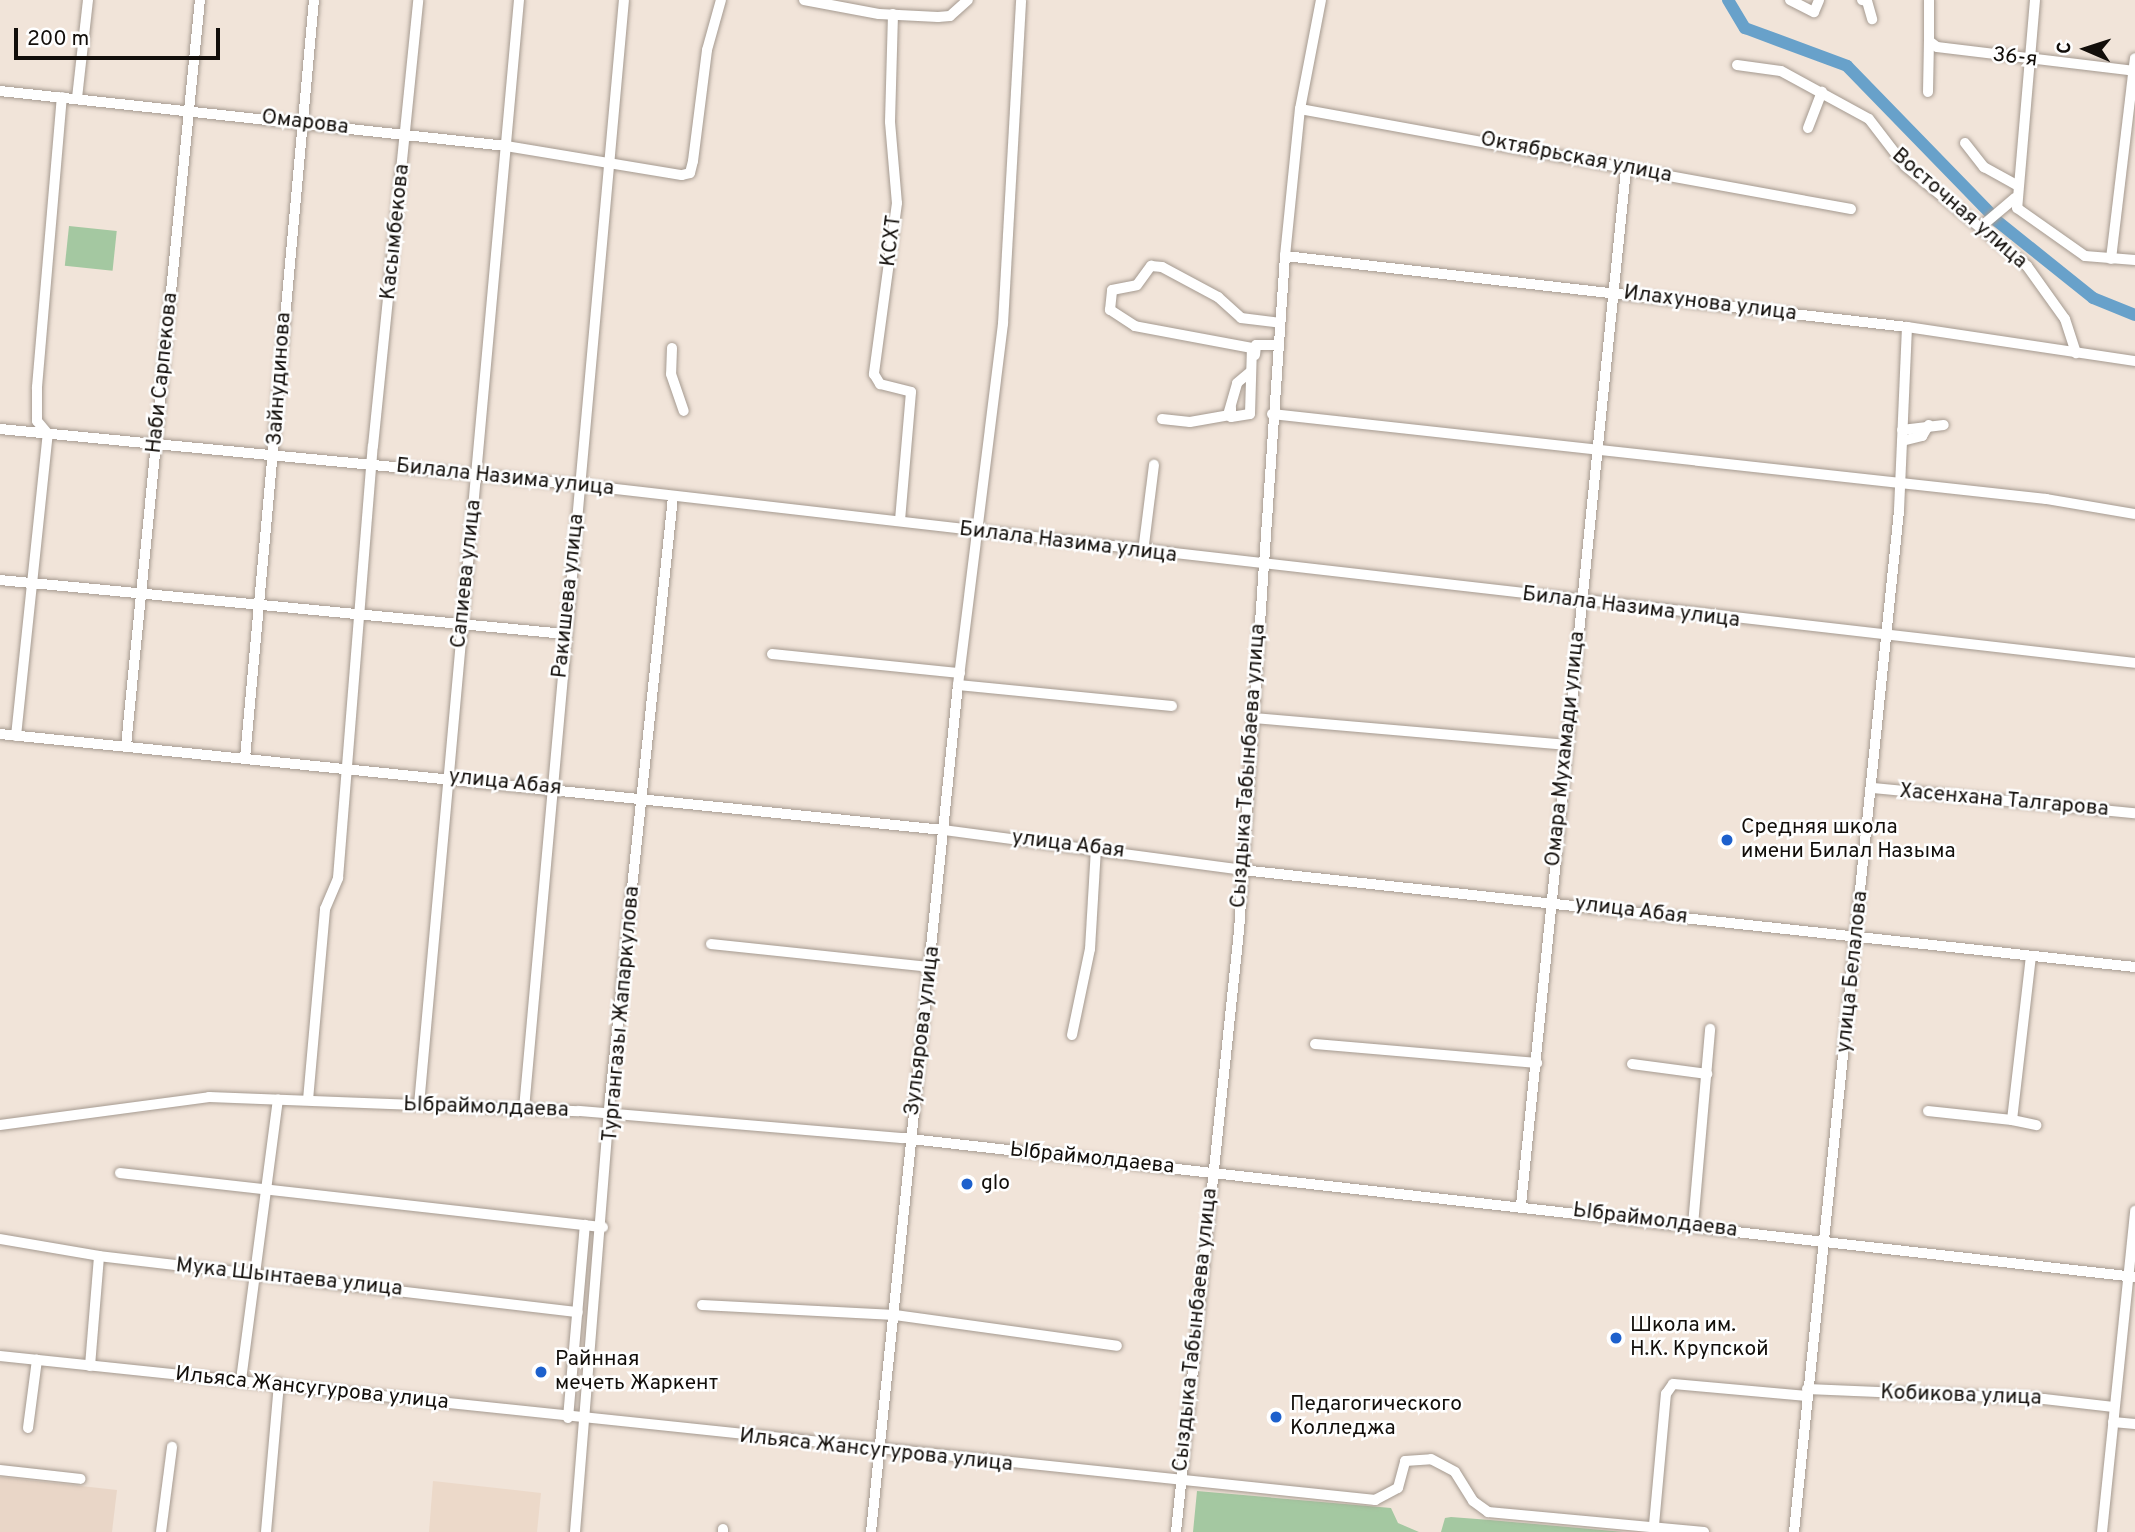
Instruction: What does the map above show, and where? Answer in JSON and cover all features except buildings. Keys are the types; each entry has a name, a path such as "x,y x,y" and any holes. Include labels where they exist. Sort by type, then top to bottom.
{"street":[{"path":"77,98 88,0"},
{"name":"Наби Сарпекова","path":"126,746 200,0"},
{"name":"Зайнудинова","path":"245,758 314,0"},
{"name":"Касымбекова","path":"308,1100 325,909 338,878 345,768 418,0"},
{"name":"Сапиева улица","path":"419,1105 446,778 478,477 519,0"},
{"name":"Ракишева улица","path":"524,1109 550,788 624,0"},
{"name":"Омарова","path":"0,90 506,146 610,159 690,173 707,50 721,0"},
{"path":"804,0 893,14 950,16 968,0"},
{"path":"976,531 1003,324 1021,0"},
{"name":"Сыздыка Табынбаева улица","path":"1176,1532 1242,870 1284,256 1300,109 1321,0"},
{"path":"1790,0 1814,12 1819,0"},
{"path":"1862,0 1867,1 1872,19"},
{"path":"1928,92 1931,47 1929,0"},
{"path":"2035,0 2015,198 2017,208 2070,249 2111,259 2135,260"},
{"name":"КСХТ","path":"893,14 890,122 897,203 874,374 880,384 911,392 900,521"},
{"name":"36-я","path":"1931,47 2134,71"},
{"path":"2111,259 2135,58"},
{"name":"Восточная улица","path":"1737,65 1781,71 1869,119 1905,166 1983,225 2026,266 2065,319 2076,353"},
{"path":"1808,128 1822,92"},
{"path":"16,736 48,434 37,421 37,387 62,97"},
{"name":"Октябрьская улица","path":"1300,109 1851,209"},
{"path":"1965,143 1983,167 2017,185"},
{"name":"Омара Мухамади улица","path":"1521,1205 1595,452 1626,169"},
{"path":"1983,225 2015,198"},
{"name":"Илахунова улица","path":"1284,256 1907,327 2135,361"},
{"path":"1231,408 1231,417 1250,414 1252,348 1248,345 1135,326 1110,310 1112,290 1137,285 1151,266 1162,267 1218,298 1241,318 1279,323"},
{"name":"улица Белалова","path":"1794,1532 1823,1240 1858,938 1901,487 1907,327"},
{"path":"1162,419 1207,421 1228,415 1237,383 1251,371 1256,345 1278,345"},
{"path":"673,348 671,374 684,411"},
{"path":"1272,414 1901,487 2088,504 2135,514"},
{"path":"1902,435 1922,436 1929,425 1944,425"},
{"name":"Билала Назима улица","path":"0,429 580,485 900,521 1262,567 2135,663"},
{"path":"1143,552 1154,465"},
{"name":"Тургангазы Жапаркулова","path":"575,1532 603,1227 610,1115 646,798 673,497"},
{"name":"Зульярова улица","path":"871,1532 976,531"},
{"path":"0,580 565,634"},
{"path":"772,654 960,673"},
{"path":"958,685 1171,706"},
{"path":"1253,718 1566,745"},
{"name":"улица Абая","path":"0,734 944,830 1096,848 1242,870 1551,901 1858,938 2135,967"},
{"name":"Хасенхана Талгарова","path":"1872,788 2135,813"},
{"path":"1072,1035 1090,950 1096,848"},
{"path":"711,944 931,967"},
{"path":"2012,1120 2031,956"},
{"path":"1693,1224 1710,1029"},
{"path":"1315,1044 1537,1063"},
{"path":"1632,1064 1707,1073"},
{"name":"Ыбраймолдаева","path":"0,1125 80,1118 130,1106 190,1098 308,1100 610,1115 911,1140 1693,1224 2131,1276"},
{"path":"241,1380 278,1099"},
{"path":"1928,1111 2036,1125"},
{"path":"120,1173 603,1227"},
{"path":"2102,1532 2114,1407 2131,1276 2135,1211"},
{"path":"568,1418 585,1225"},
{"name":"Мука Шынтаева улица","path":"0,1240 99,1256 578,1312"},
{"path":"90,1366 99,1256"},
{"path":"702,1305 895,1315 1117,1346"},
{"name":"Ильяса Жансугурова улица","path":"0,1356 279,1384 879,1451 1375,1500 1398,1488 1405,1461 1431,1459 1455,1472 1488,1512 1654,1525 1704,1532"},
{"path":"28,1428 37,1360"},
{"path":"267,1532 279,1384"},
{"name":"Кобикова улица","path":"1654,1525 1666,1394 1673,1384 1807,1392 2044,1399 2114,1407"},
{"path":"2113,1422 2135,1424"},
{"path":"161,1532 172,1447"},
{"path":"0,1470 81,1479"}],"shaded area":[{"path":"0,1477 117,1490 112,1532 0,1532"},
{"path":"433,1481 541,1493 537,1532 429,1532"}],"green space":[{"path":"69,226 117,231 113,271 65,266"},
{"path":"1197,1491 1391,1508 1398,1523 1419,1532 1193,1532"},
{"path":"1445,1518 1624,1532 1441,1532"}],"waterway":[{"path":"1728,0 1745,28 1847,66 1989,212"},
{"path":"1997,221 2093,298 2135,315"}],"place":[{"name":"Средняя школа имени Билал Назыма","path":"1727,840"},
{"name":"glo","path":"967,1184"},
{"name":"Школа им. Н.К. Крупской","path":"1616,1338"},
{"name":"Райнная мечеть Жаркент","path":"541,1372"},
{"name":"Педагогического Колледжа","path":"1276,1417"}]}
